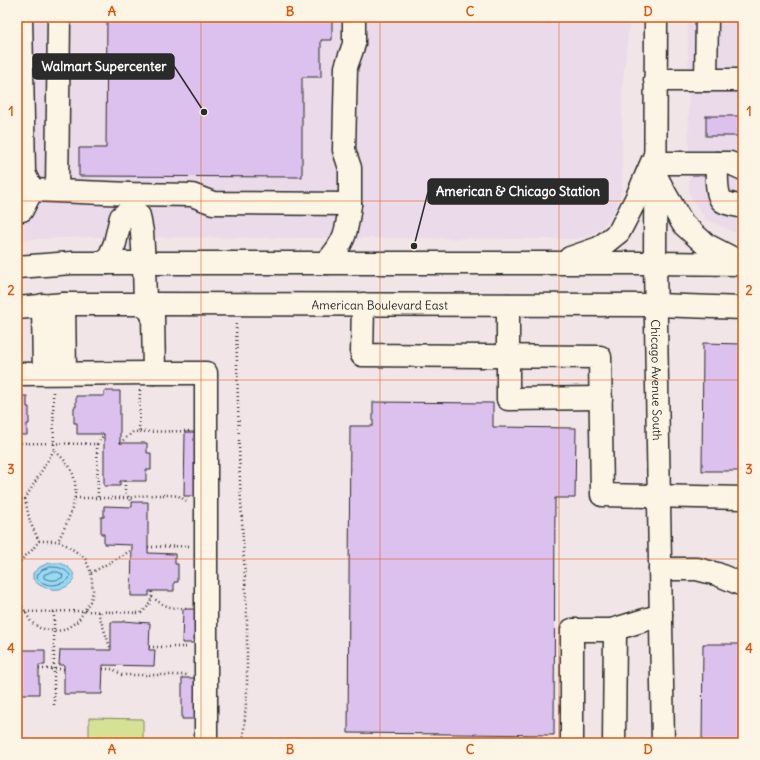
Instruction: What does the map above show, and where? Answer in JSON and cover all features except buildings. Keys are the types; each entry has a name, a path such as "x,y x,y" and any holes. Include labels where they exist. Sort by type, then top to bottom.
{"main road":[{"path":"21,17 24,173 32,190"},
{"path":"57,190 59,17"},
{"path":"326,263 338,250 348,228 350,168 344,150 346,67 354,44 354,17"},
{"name":"Chicago Avenue South","path":"656,17 655,263 663,743"},
{"path":"706,80 707,17"},
{"path":"655,80 743,80"},
{"path":"717,163 718,190 720,199 724,202 743,207"},
{"path":"655,164 730,163 743,169"},
{"path":"558,263 599,248 619,232 655,164"},
{"path":"655,164 666,195 683,224 706,244 743,264"},
{"path":"32,190 57,190 130,202 192,195 213,203 350,204"},
{"path":"17,211 22,210 32,190"},
{"path":"107,263 115,243 121,217 130,202"},
{"path":"130,202 139,216 142,232 145,304 153,316 147,372"},
{"path":"17,267 72,263 743,264"},
{"path":"54,373 64,304"},
{"name":"American Boulevard East","path":"17,308 64,304 363,304 656,305 743,308"},
{"path":"363,304 362,355 600,357 602,495 743,498"},
{"path":"43,305 54,373"},
{"path":"508,305 508,399 601,398"},
{"path":"17,374 147,372 206,373 206,743"},
{"path":"660,569 697,569 717,574 743,586"},
{"path":"572,743 572,630 615,629 661,615"},
{"path":"614,743 615,629"}],"path":[{"path":"236,324 240,489 247,617 247,690 243,743"},
{"path":"139,431 147,372"},
{"path":"40,541 30,522 25,499 54,450 54,373"},
{"path":"120,443 133,432 182,432 206,428"},
{"path":"98,498 97,444 104,434"},
{"path":"17,443 97,444"},
{"path":"54,450 69,466 74,482 75,498 58,541"},
{"path":"125,481 125,492 132,502"},
{"path":"75,498 179,496 186,501 206,502"},
{"path":"17,499 25,499"},
{"path":"17,569 21,560 40,541 58,541 85,558 91,572 92,590 91,600 78,621 64,630 54,631 40,628 31,622 24,612 17,593"},
{"path":"148,547 207,544"},
{"path":"91,572 132,550"},
{"path":"17,612 85,611 141,613 147,609 152,597 152,591"},
{"path":"152,597 160,604 172,608 207,607"},
{"path":"54,612 54,708"},
{"path":"98,612 111,650"},
{"path":"149,647 207,647"},
{"path":"39,669 64,670"},
{"path":"103,669 113,669 122,675 206,675"}],"shaded area":[{"path":"17,17 630,17 622,89 622,188 618,203 610,218 602,227 589,236 575,239 87,237 17,240"},
{"path":"688,17 743,17 743,236 705,219 689,193"}],"green space":[{"path":"89,718 143,719 143,743 89,743"}],"water":[{"path":"49,563 59,563 65,565 71,570 74,579 68,586 57,589 46,588 41,586 33,579 33,573 40,567"}],"place":[{"name":"Walmart Supercenter","path":"204,112"},
{"name":"American & Chicago Station","path":"414,246"}]}
